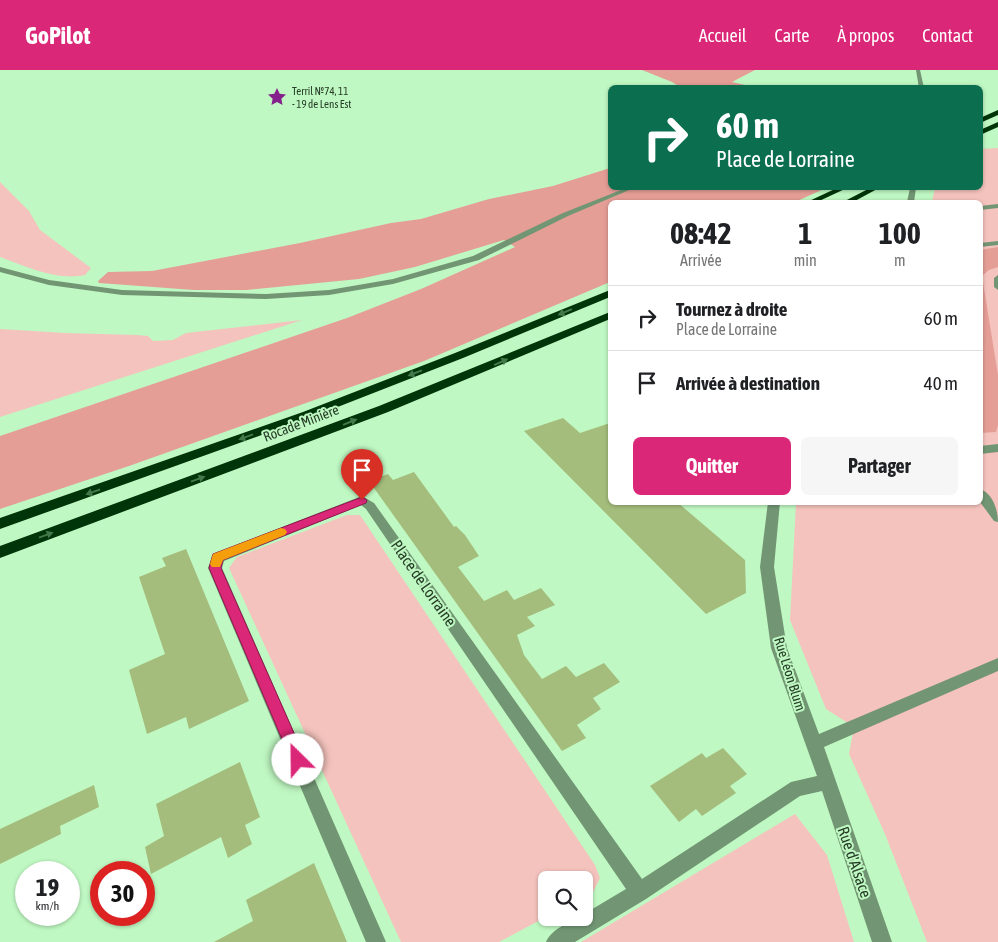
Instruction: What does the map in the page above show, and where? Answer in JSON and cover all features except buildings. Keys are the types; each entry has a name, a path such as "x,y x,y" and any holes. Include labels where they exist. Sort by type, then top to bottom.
{"highway":[{"path":"983,120 998,112"},
{"path":"983,132 998,124"},
{"path":"816,200 838,190"},
{"path":"851,200 871,190"},
{"name":"Rocade Minière","path":"0,524 114,485 360,395 608,294"},
{"name":"Rocade Minière","path":"0,552 311,438 483,370 608,316"}],"street":[{"path":"918,70 921,85"},
{"path":"0,269 41,281 75,288 137,295 306,295 346,290 400,280 479,257 521,238 542,225 626,190"},
{"path":"983,208 998,206"},
{"path":"983,245 998,243"},
{"path":"998,278 998,287"},
{"path":"983,450 998,448"},
{"path":"983,497 998,518"},
{"name":"Place de Lorraine","path":"376,942 215,568 218,558 362,500 370,506 639,892"},
{"name":"Rue Léon Blum","path":"774,505 767,567 778,648 828,782"},
{"path":"813,744 998,664"},
{"path":"556,942 639,892 797,788 828,782"},
{"name":"Rue d'Alsace","path":"828,782 882,942"}],"shaded area":[{"path":"642,70 755,70 732,82 745,85 677,85"},
{"path":"998,148 998,942 927,942 885,834 849,754 854,727 826,709 790,620 796,505 983,505 983,200 932,200 935,190 983,190 983,149"},
{"path":"608,169 608,190 822,190 799,200 608,200 608,283 424,361 129,466 0,509 0,436 347,318 421,289 515,247 504,240 415,267 359,279 247,290 194,290 99,283 98,281 108,272 152,271 300,243 391,223 421,219 489,199 553,186"},
{"path":"0,182 29,211 40,230 91,268 85,275 53,275 0,257"},
{"path":"998,247 998,267 989,270 983,275 983,250"},
{"path":"983,282 998,375 998,425 996,432 983,433"},
{"path":"302,320 0,417 0,329 137,335 148,336 153,341 173,340 186,333"},
{"path":"347,515 360,515 595,865 600,878 593,892 593,871 538,871 538,921 499,942 401,942 229,568 237,557"},
{"path":"795,814 827,855 854,942 581,942"}],"slow traffic":[{"path":"216,564 218,558 281,532"}],"place":[{"name":"Terril №74, 11 - 19 de Lens Est","path":"277,97"}],"route":[{"path":"298,760 215,568 218,558 362,500"}]}
